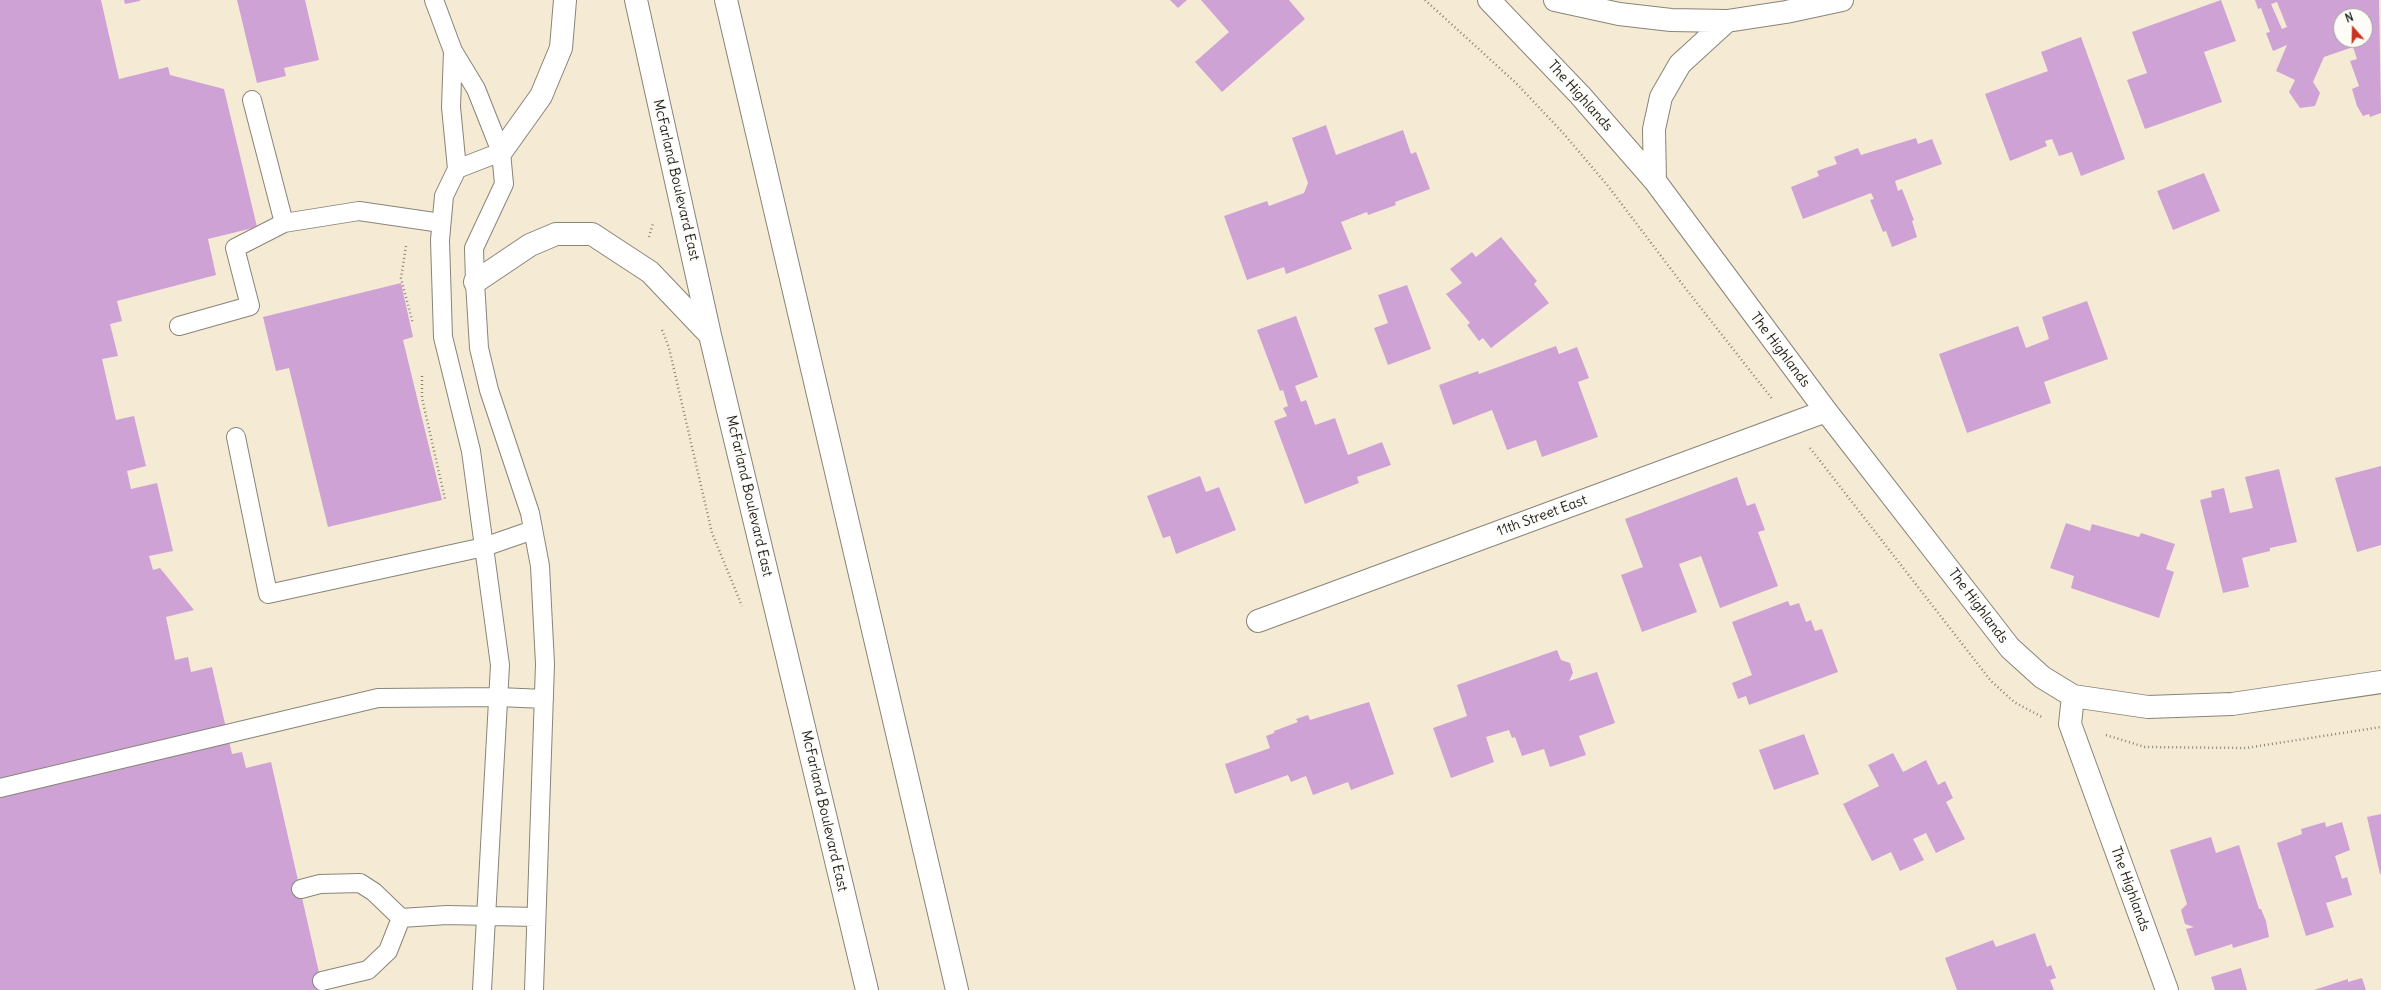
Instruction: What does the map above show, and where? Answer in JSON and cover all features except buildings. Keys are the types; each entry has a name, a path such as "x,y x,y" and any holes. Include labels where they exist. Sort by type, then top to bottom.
{"main road":[{"path":"501,152 541,96 560,48 566,0"},
{"name":"McFarland Boulevard East","path":"636,0 710,335 867,990"},
{"path":"726,0 957,990"},
{"name":"The Highlands","path":"1489,0 1580,95 1655,181 1826,411 2010,648 2042,677 2073,696 2148,707 2232,704 2381,682"},
{"path":"1555,0 1619,14 1664,19 1727,21 1786,12 1842,0"},
{"path":"1655,181 1654,128 1661,97 1680,64 1727,21"},
{"path":"475,282 530,245 556,234 592,234 650,272 710,335"},
{"name":"11th Street East","path":"1258,621 1826,411"},
{"name":"The Highlands","path":"2073,696 2070,724 2167,990"}],"lane":[{"path":"434,0 453,51 476,89 501,152 504,184 474,248 475,282 479,348 490,390 530,513 540,566 545,664 534,990"},
{"path":"453,51 452,107 457,169 444,196 440,240 443,337 471,451 500,665 482,990"},
{"path":"252,100 284,223"},
{"path":"457,169 501,152"},
{"path":"179,326 250,306 235,248 284,223 359,211 442,223"},
{"path":"236,437 268,594 484,547 533,530"},
{"path":"0,788 378,698 499,697 544,699"},
{"path":"301,889 320,884 360,883 374,892 401,918 487,915 536,917"},
{"path":"322,981 368,970 388,951 401,918"}],"path":[{"path":"632,260 652,229 654,215"},
{"path":"660,325 668,348 712,533 746,614"}]}
